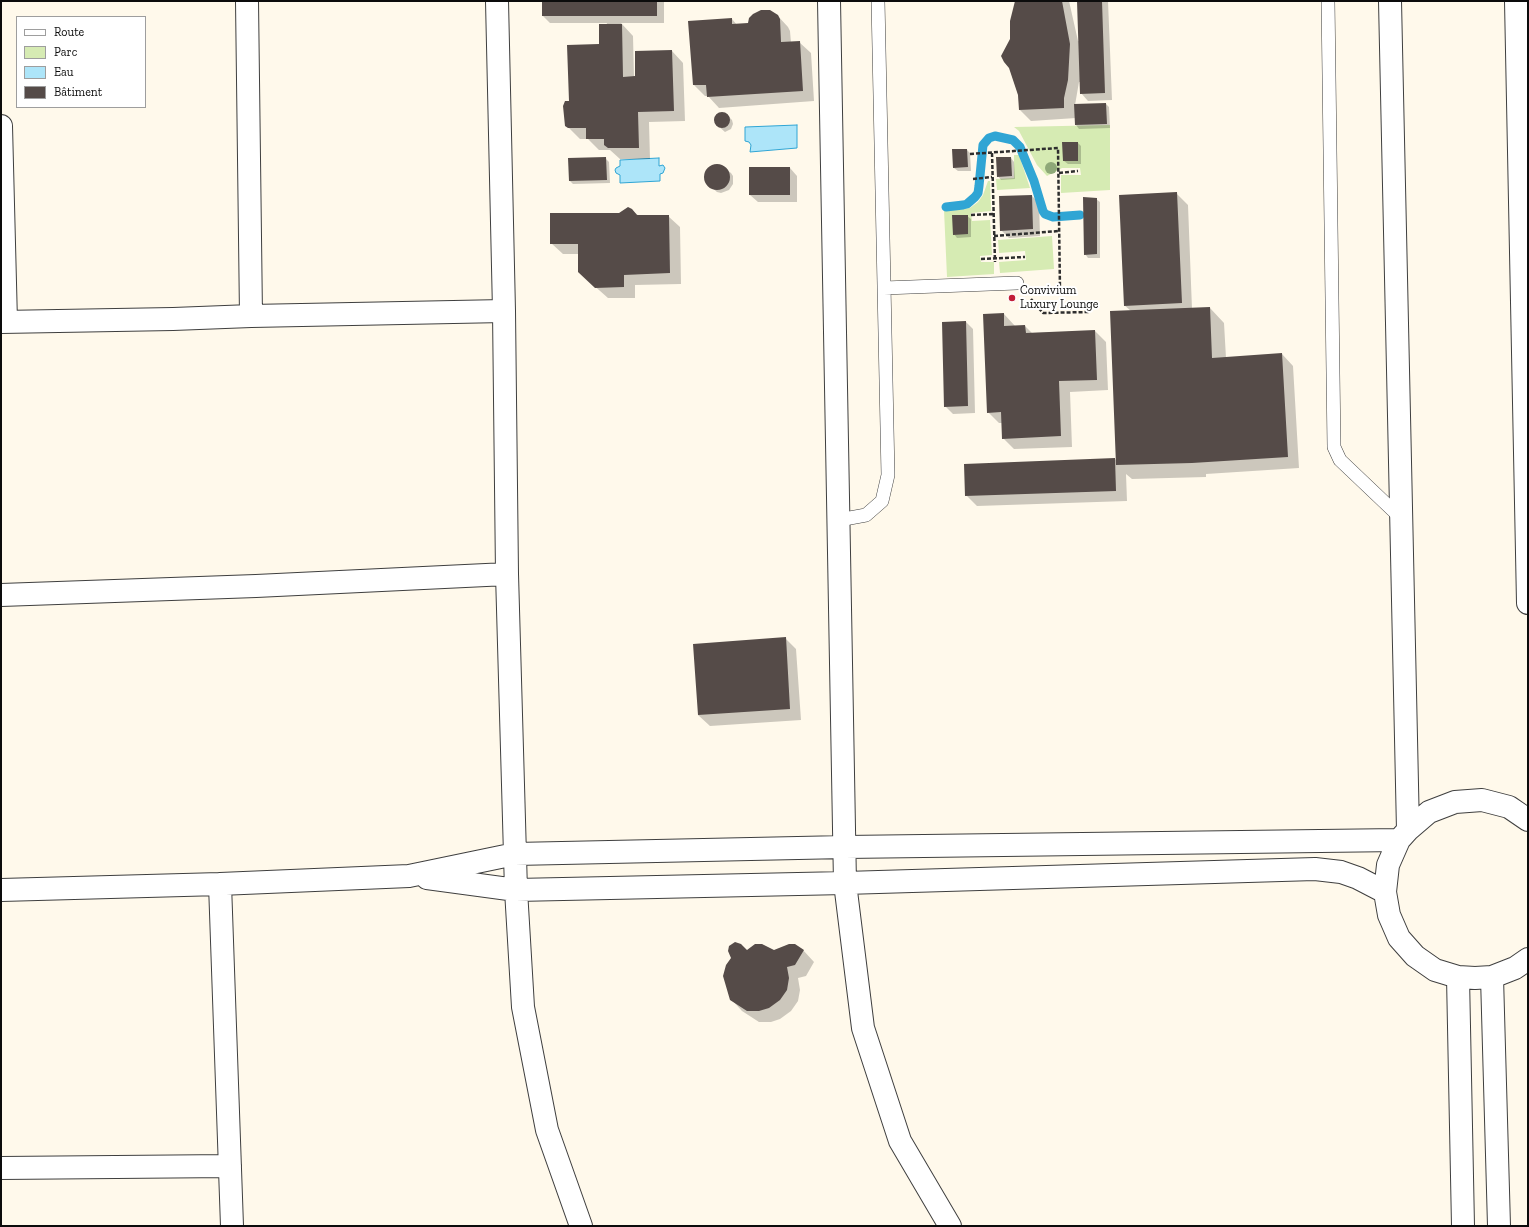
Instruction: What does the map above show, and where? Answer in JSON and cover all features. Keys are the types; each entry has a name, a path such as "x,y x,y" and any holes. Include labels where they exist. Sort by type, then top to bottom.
{"street":[{"path":"247,1 251,316"},
{"path":"497,1 504,311 507,574 516,890 523,1007 547,1130 581,1226"},
{"path":"829,1 845,883 863,1028 900,1141 950,1226"},
{"path":"1390,1 1401,518 1403,835"},
{"path":"1516,1 1528,603"},
{"path":"1,126 4,322 504,311"},
{"path":"1,596 507,574"},
{"path":"1528,820 1509,807 1482,800 1455,802 1429,812 1403,835 1388,865 1385,892 1389,916 1399,938 1415,956 1435,970 1458,977 1492,977 1515,968 1528,959"},
{"path":"1,890 220,884 410,876 515,854 1403,835"},
{"path":"410,876 516,890 845,883 1316,870 1341,872 1358,878 1385,892"},
{"path":"220,884 232,1226"},
{"path":"1458,977 1463,1226"},
{"path":"1492,977 1499,1226"},
{"path":"1,1168 230,1166"}],"lane":[{"path":"839,520 866,515 882,501 888,475 878,1"},
{"path":"1328,1 1334,447 1340,460 1401,518"},
{"path":"884,288 1017,283"}],"path":[{"path":"970,154 1058,148 1060,290"},
{"path":"992,153 995,284"},
{"path":"1059,173 1078,171"},
{"path":"973,179 992,177"},
{"path":"971,215 993,214"},
{"path":"994,236 1059,231"},
{"path":"981,259 1025,257"},
{"path":"1029,298 1043,313 1089,312"}],"green space":[{"path":"1110,125 1110,190 1061,193 1061,175 1081,175 1080,168 1062,168 1047,176 1037,165 1019,131 1014,127"},
{"path":"1014,155 1019,155 1030,188 997,190 996,179 1014,178"},
{"path":"988,181 990,181 991,211 971,213 972,221 990,220 992,255 980,256 981,262 994,262 994,274 947,277 944,210 970,208 978,202 983,195"},
{"path":"1052,236 1054,269 1000,273 999,262 1026,260 1025,251 999,253 998,240"}],"water":[{"path":"797,125 797,148 750,152 751,145 749,142 745,141 745,127"},
{"path":"659,158 659,166 663,165 665,168 663,173 660,174 660,181 620,183 620,175 616,173 615,170 620,166 620,160"}],"building":[{"path":"542,1 657,1 657,16 542,16"},
{"path":"1015,1 1062,1 1070,44 1068,80 1064,98 1064,108 1019,110 1018,95 1009,68 1001,56 1010,39 1010,21"},
{"path":"1077,1 1102,1 1105,93 1080,94"},
{"path":"761,10 770,10 778,15 780,19 781,42 800,41 803,91 707,97 706,85 693,85 688,21 732,18 732,24 748,23 749,18 753,14"},
{"path":"599,24 622,24 623,77 635,76 635,51 672,50 674,111 638,112 639,148 608,148 604,145 604,139 586,139 586,128 568,128 565,126 563,106 565,101 569,101 567,45 599,44"},
{"path":"1106,103 1107,124 1075,125 1074,104"},
{"path":"719,112 725,112 730,117 728,126 725,128 719,128 714,123 714,117"},
{"path":"1062,142 1078,142 1078,161 1063,161"},
{"path":"952,149 967,149 968,167 953,168"},
{"path":"606,157 607,180 569,181 568,158"},
{"path":"996,157 1011,157 1012,176 997,177"},
{"path":"717,164 726,168 730,177 726,186 717,190 708,186 704,177 708,168"},
{"path":"749,167 790,167 790,195 749,195"},
{"path":"1177,192 1182,303 1124,306 1119,195"},
{"path":"1032,195 1033,229 1000,231 999,196"},
{"path":"1083,197 1097,198 1097,254 1084,255"},
{"path":"628,207 637,215 669,215 670,273 624,275 624,287 595,288 578,272 578,244 550,244 550,213 619,213"},
{"path":"952,215 968,215 968,234 953,235"},
{"path":"1210,307 1212,358 1282,353 1288,457 1192,463 1116,465 1110,311"},
{"path":"1004,313 1004,326 1025,325 1026,333 1095,330 1097,380 1059,381 1061,436 1002,439 1001,412 987,413 983,314"},
{"path":"966,321 968,406 944,407 942,322"},
{"path":"1115,458 1116,491 965,496 964,464"},
{"path":"786,637 790,709 698,715 693,644"},
{"path":"735,942 741,944 747,950 755,944 762,944 774,950 789,944 795,944 804,950 795,965 787,967 789,978 787,990 780,1000 769,1008 759,1011 747,1011 730,1000 723,976 726,965 731,958 728,951 729,946"}],"waterway":[{"path":"946,207 967,204 978,193 983,145 989,138 995,136 1013,140 1020,147 1034,181 1045,214 1053,217 1080,215"}],"place":[{"name":"Convivium Luxury Lounge","path":"1012,298"}]}
